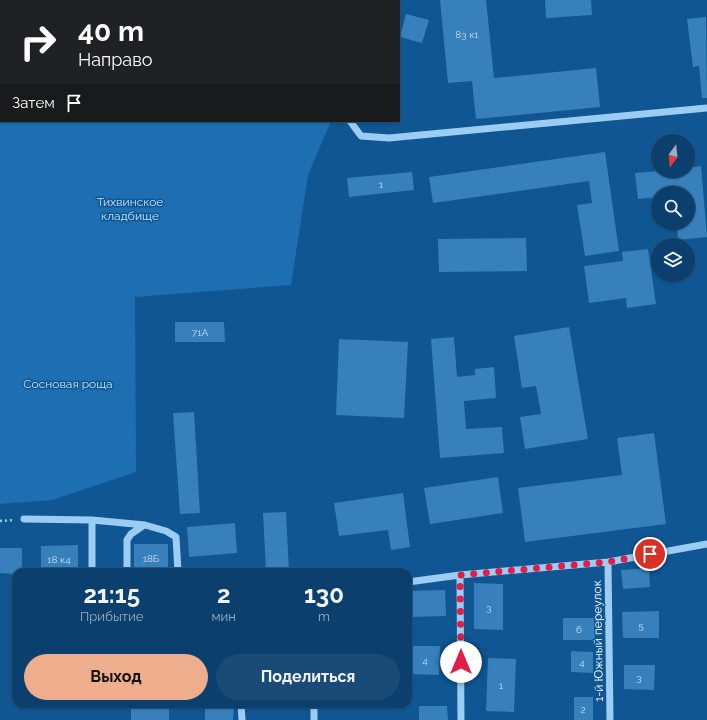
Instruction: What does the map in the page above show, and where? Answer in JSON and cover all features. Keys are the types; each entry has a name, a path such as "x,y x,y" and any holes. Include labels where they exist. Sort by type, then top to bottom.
{"street":[{"path":"351,122 361,136 389,138 707,108"},
{"path":"24,519 92,520 144,525 166,531 176,537 178,568"},
{"path":"92,520 92,568"},
{"path":"127,568 127,540 131,534 144,525"},
{"path":"412,581 460,575 608,562 707,544"},
{"name":"1-й Южный переулок","path":"608,562 610,720"},
{"path":"460,575 461,720"},
{"path":"242,708 242,720"},
{"path":"314,708 314,720"}],"path":[{"path":"0,521 24,519"}],"green space":[{"name":"Тихвинское кладбище","path":"0,122 331,122 308,175 291,285 135,297 136,472 52,500 0,504"}],"building":[{"path":"440,0 486,0 494,78 596,68 600,107 476,119 472,81 448,83"},
{"path":"545,0 591,0 592,15 546,18"},
{"path":"406,14 429,20 422,43 400,37"},
{"path":"706,17 707,98 702,98 699,66 693,67 687,19"},
{"path":"605,152 619,251 585,256 577,205 592,203 589,181 433,203 429,177"},
{"path":"701,166 707,237 678,238 677,230 695,230 695,186 651,186 651,198 638,199 635,173 651,172 651,178 695,178 695,167"},
{"path":"412,172 414,190 349,197 347,178"},
{"path":"526,238 527,271 439,272 438,239"},
{"path":"648,249 651,282 653,282 656,304 627,308 626,298 589,303 584,266 623,261 622,252"},
{"path":"175,322 224,322 225,342 175,342"},
{"path":"569,327 588,439 525,449 520,417 541,414 536,386 522,388 514,336"},
{"path":"454,337 457,377 475,375 475,369 494,367 496,398 464,401 466,429 502,427 504,453 440,458 431,339"},
{"path":"339,339 408,342 404,418 336,415"},
{"path":"194,412 200,513 180,514 173,413"},
{"path":"654,433 666,524 525,542 518,488 622,475 617,438"},
{"path":"498,477 503,513 430,524 424,488"},
{"path":"403,493 410,547 391,550 388,530 339,536 334,503"},
{"path":"286,512 289,568 266,568 263,513"},
{"path":"235,523 237,553 189,557 187,527"},
{"path":"134,544 168,544 168,568 134,568"},
{"path":"78,545 78,568 41,568 41,546"},
{"path":"0,548 22,548 22,568 12,568 12,574 0,573"},
{"path":"649,568 650,587 623,589 621,570"},
{"path":"474,583 503,584 503,630 474,629"},
{"path":"445,590 446,616 412,617 412,591"},
{"path":"659,611 659,638 623,638 622,612"},
{"path":"563,618 594,618 595,640 563,640"},
{"path":"412,646 440,646 439,675 412,674"},
{"path":"571,651 593,652 593,673 571,672"},
{"path":"488,658 516,659 514,712 486,711"},
{"path":"624,665 655,665 654,690 624,689"},
{"path":"574,697 593,697 593,720 574,720"},
{"path":"419,706 447,706 448,720 419,720"},
{"path":"131,708 169,708 169,720 131,720"},
{"path":"205,708 234,708 233,720 205,720"}],"route":[{"path":"461,662 460,575 608,562 650,554"}],"park label":[{"name":"Сосновая роща","path":"68,384"}]}
